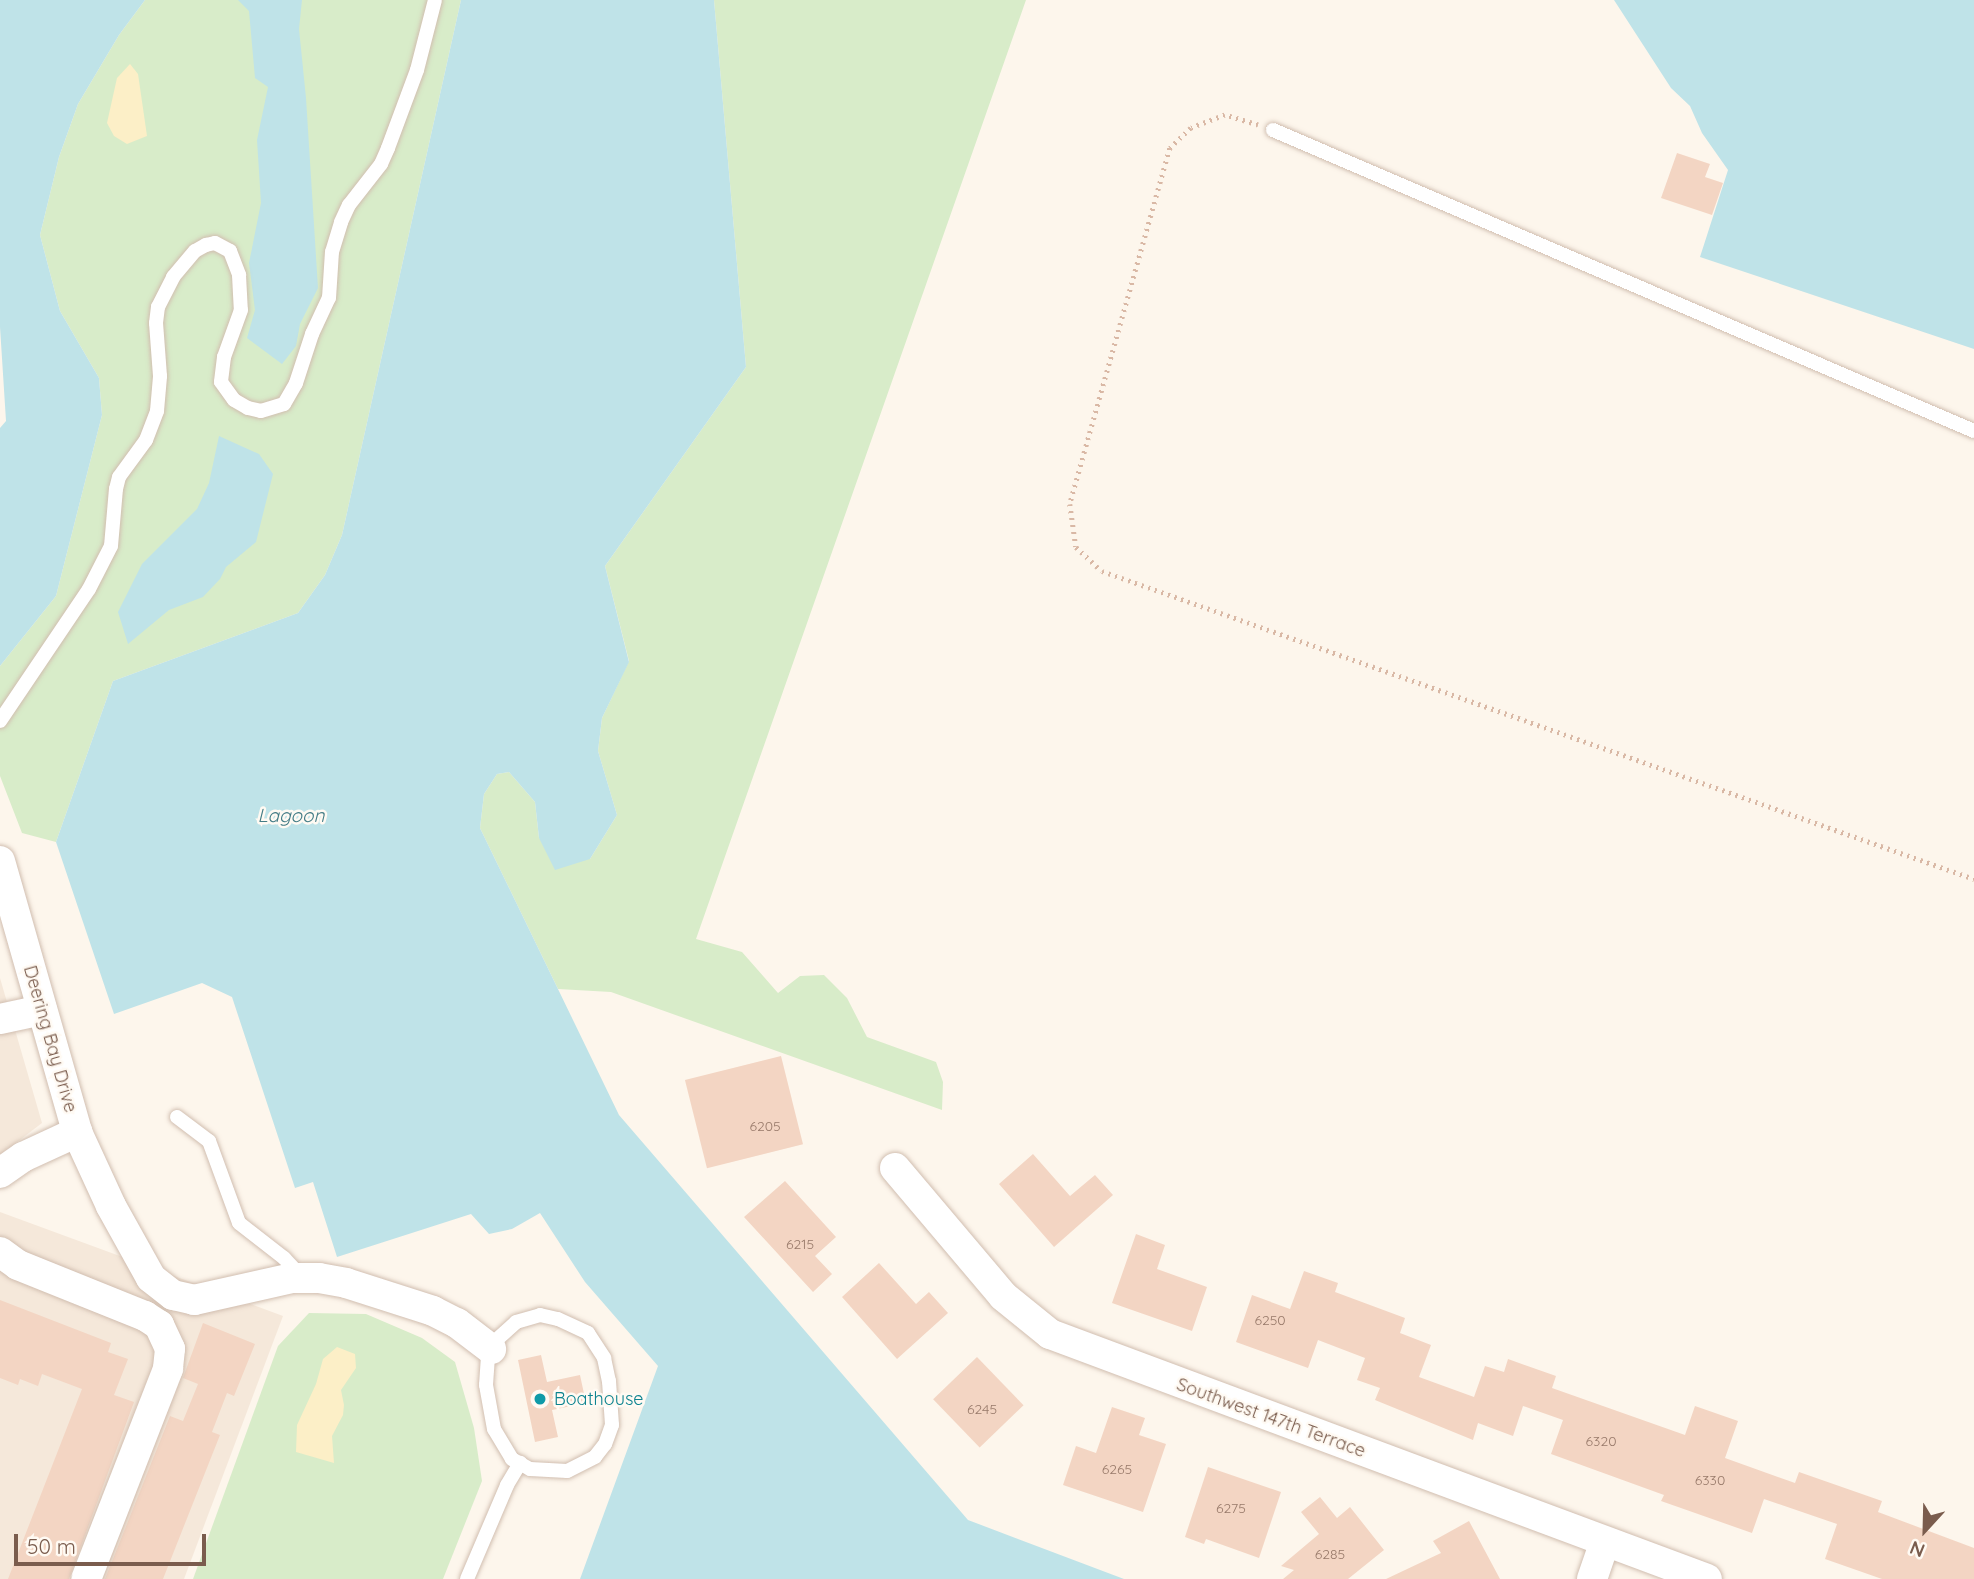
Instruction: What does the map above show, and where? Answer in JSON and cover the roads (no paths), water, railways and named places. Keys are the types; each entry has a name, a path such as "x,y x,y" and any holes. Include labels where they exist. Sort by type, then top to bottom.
{"street":[{"name":"Deering Bay Drive","path":"0,861 77,1132 23,1157 0,1173"},
{"path":"0,1019 42,1010"},
{"path":"77,1132 111,1206 151,1278 173,1295 194,1300 205,1299 268,1282 303,1278 346,1283 406,1300 457,1323 491,1349"},
{"name":"Southwest 147th Terrace","path":"895,1168 1003,1296 1049,1334 1707,1579"},
{"path":"0,1252 19,1265 145,1315 159,1325 170,1349 168,1369 86,1579"},
{"path":"1592,1579 1605,1542"}],"lane":[{"path":"0,721 89,589 111,546 116,489 124,467 146,440 158,411 160,376 156,323 158,307 173,277 195,251 206,245 215,243 230,251 239,275 241,310 224,357 221,382 234,400 248,408 261,411 284,404 296,383 312,334 329,298 332,252 341,222 349,205 370,181 385,156 416,70 435,0"},
{"path":"1273,130 1974,432"},
{"path":"177,1117 209,1141 239,1223 284,1258 303,1278"},
{"path":"540,1315 558,1319 588,1333 604,1358 612,1425 605,1444 595,1457 567,1471 530,1469 520,1463 501,1445 494,1429 486,1385 491,1349 501,1334 516,1322 540,1315"},
{"path":"467,1579 507,1485 520,1463"}],"water":[{"path":"0,0 145,0 119,35 78,104 59,157 40,235 60,311 99,378 102,415 56,596 0,666 0,428 6,421 0,327"},
{"path":"238,0 302,0 299,29 318,288 300,324 296,346 282,364 247,338 255,310 249,263 261,203 257,140 268,87 255,78 249,11"},
{"name":"Lagoon","path":"461,0 714,0 746,367 605,566 629,662 602,718 598,751 617,815 590,859 555,870 539,838 535,802 509,772 497,774 484,794 480,828 619,1115 968,1520 1124,1579 580,1579 658,1366 585,1282 540,1213 512,1229 489,1234 471,1214 337,1257 313,1182 295,1188 232,997 202,983 114,1014 56,842 113,681 298,613 325,575 342,535"},
{"path":"1614,0 1974,0 1974,349 1700,257 1728,170 1702,133 1690,106 1671,88"},
{"path":"219,436 259,454 273,474 256,542 226,567 220,579 203,597 169,610 128,644 118,612 142,564 197,509 209,483"}],"place":[{"name":"Boathouse","path":"540,1399"}]}
